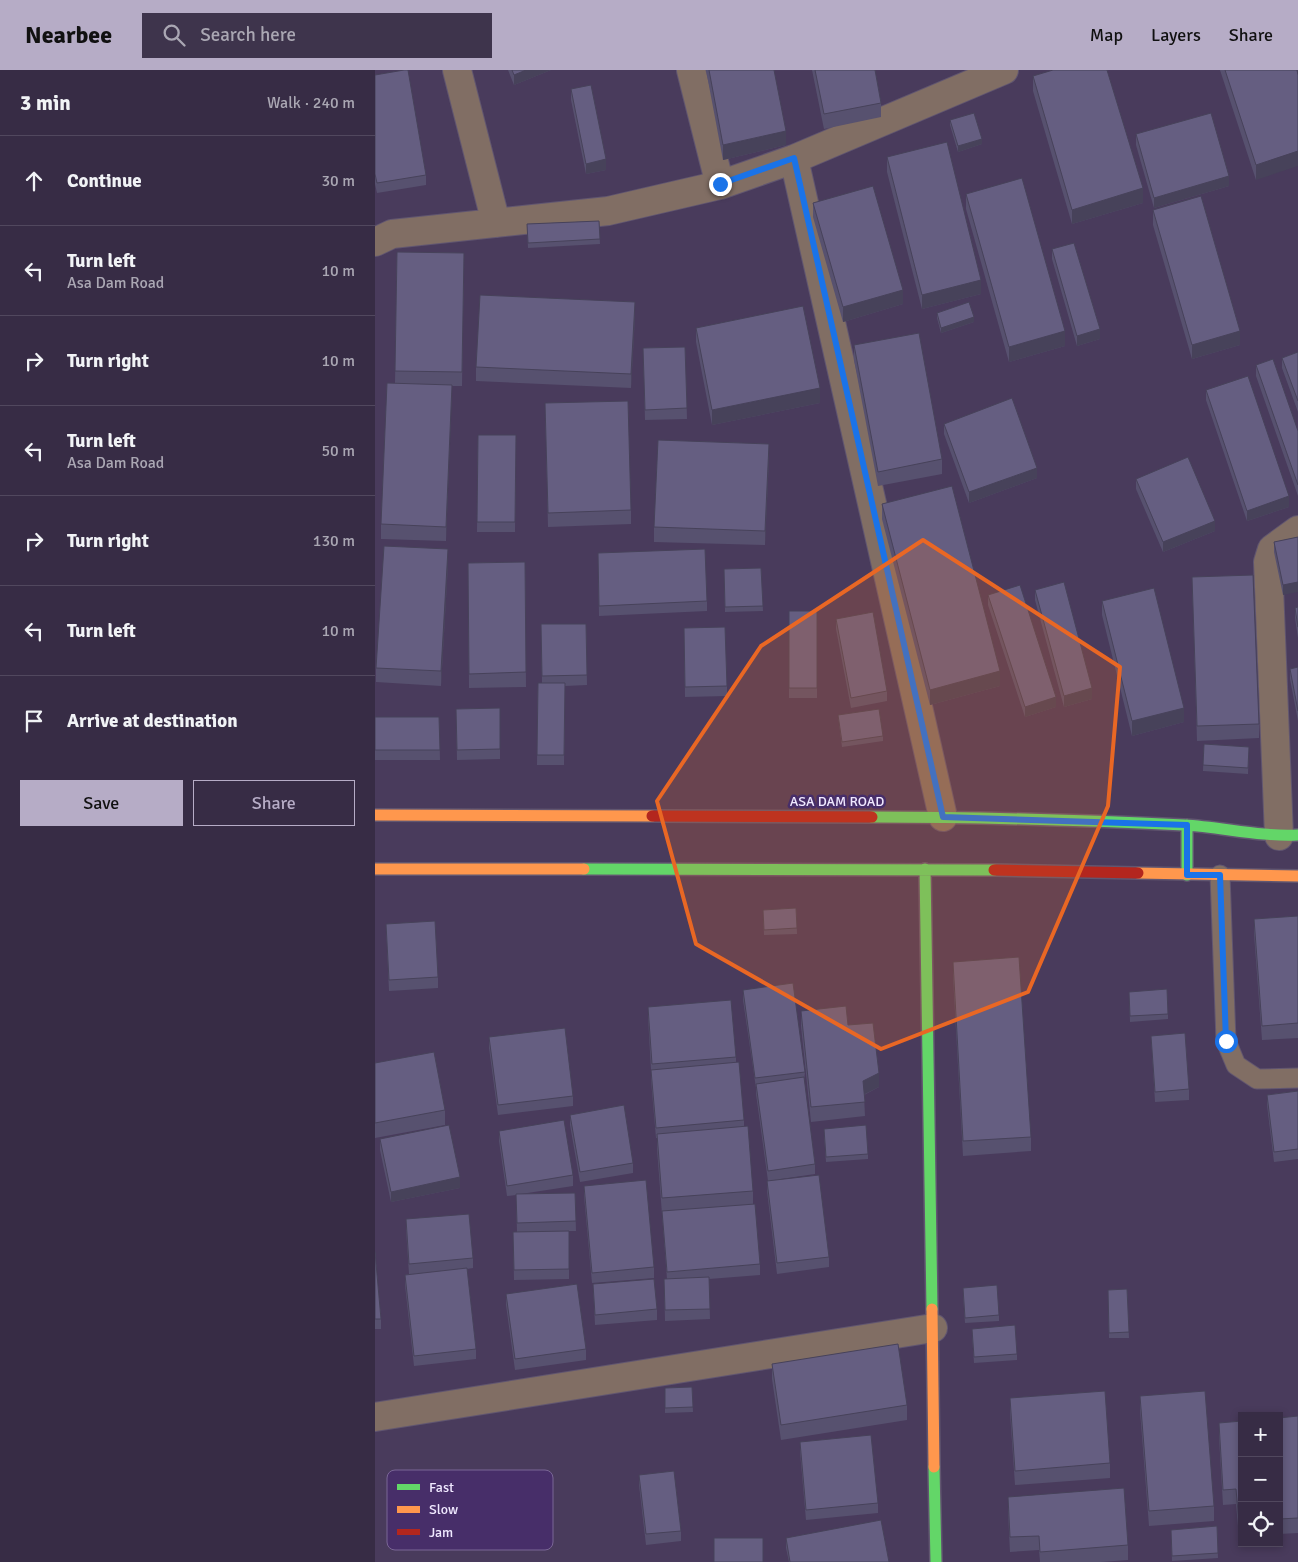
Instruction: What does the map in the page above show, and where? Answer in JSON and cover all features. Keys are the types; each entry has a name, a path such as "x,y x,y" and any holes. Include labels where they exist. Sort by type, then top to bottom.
{"main road":[{"name":"ASA DAM ROAD","path":"375,815 943,817 1187,825 1289,835"},
{"path":"1187,825 1187,875"},
{"path":"375,869 925,869 1298,876"},
{"path":"925,869 936,1562"}],"street":[{"path":"457,70 496,223"},
{"path":"691,70 720,184"},
{"path":"375,242 392,234 608,211 720,184 794,158 1005,70"},
{"path":"794,158 943,817"},
{"path":"1289,835 1268,562 1272,549 1298,530"},
{"path":"375,1417 933,1328"}],"lane":[{"path":"1220,875 1226,1041 1237,1065 1257,1079 1298,1078"}],"highlighted area":[{"path":"923,540 1120,667 1108,806 1028,992 881,1049 696,944 657,801 761,646"}],"building":[{"path":"408,70 426,175 377,183 375,174 375,75"},
{"path":"512,70 526,70 514,75"},
{"path":"709,70 774,70 786,131 723,145"},
{"path":"815,70 875,70 881,103 824,114"},
{"path":"1053,70 1107,70 1143,188 1072,210 1033,76"},
{"path":"1225,70 1297,70 1298,151 1256,165"},
{"path":"591,85 606,159 586,164 571,89"},
{"path":"974,113 982,139 958,146 950,120"},
{"path":"1211,113 1229,176 1154,198 1136,134"},
{"path":"947,142 981,280 922,295 887,157"},
{"path":"1022,178 1065,331 1009,347 966,194"},
{"path":"873,186 903,290 843,307 813,203"},
{"path":"1201,196 1240,331 1192,345 1153,210"},
{"path":"599,221 600,239 528,243 527,224"},
{"path":"1074,243 1100,329 1077,336 1052,249"},
{"path":"397,252 464,253 462,372 395,371"},
{"path":"480,295 635,302 631,374 476,367"},
{"path":"969,302 974,317 941,328 937,313"},
{"path":"803,306 820,388 712,410 696,328"},
{"path":"919,333 942,459 878,472 854,345"},
{"path":"685,347 687,408 645,410 643,348"},
{"path":"1298,352 1298,401 1282,358"},
{"path":"1273,359 1298,431 1298,485 1256,365"},
{"path":"1248,376 1289,496 1247,511 1206,390"},
{"path":"387,383 452,385 446,527 381,524"},
{"path":"1012,398 1037,468 969,492 944,424"},
{"path":"628,401 631,510 548,513 545,403"},
{"path":"478,435 516,435 515,522 477,522"},
{"path":"658,440 769,444 765,531 654,527"},
{"path":"1188,457 1215,521 1163,542 1136,479"},
{"path":"952,486 1000,671 930,690 882,504"},
{"path":"1298,537 1298,582 1283,585 1274,542"},
{"path":"384,546 448,549 441,671 376,668"},
{"path":"705,549 707,601 599,606 598,553"},
{"path":"525,562 526,672 469,674 468,563"},
{"path":"761,568 763,606 725,607 724,569"},
{"path":"1253,575 1259,724 1197,726 1192,577"},
{"path":"1064,582 1092,688 1064,696 1035,590"},
{"path":"1020,585 1056,697 1025,707 988,595"},
{"path":"1154,588 1184,708 1132,721 1102,601"},
{"path":"1298,607 1298,627 1295,608"},
{"path":"789,611 817,611 817,688 789,688"},
{"path":"873,612 887,691 851,698 836,619"},
{"path":"541,624 586,624 587,675 542,676"},
{"path":"725,627 727,686 685,687 684,628"},
{"path":"1298,667 1298,711 1290,669"},
{"path":"538,683 565,683 564,755 537,755"},
{"path":"500,708 500,749 457,750 456,709"},
{"path":"879,709 883,736 842,742 838,715"},
{"path":"375,717 439,717 440,750 375,750"},
{"path":"1204,744 1249,747 1248,768 1203,765"},
{"path":"796,908 797,928 764,930 763,910"},
{"path":"1298,916 1298,1023 1262,1026 1254,919"},
{"path":"435,921 438,977 389,980 386,924"},
{"path":"1019,957 1031,1137 963,1141 953,962"},
{"path":"793,983 805,1072 755,1078 743,990"},
{"path":"1167,989 1168,1014 1130,1016 1129,992"},
{"path":"731,1000 736,1057 652,1064 648,1007"},
{"path":"846,1006 848,1025 873,1023 879,1073 863,1081 865,1102 811,1107 801,1011"},
{"path":"565,1028 573,1096 498,1105 489,1037"},
{"path":"1185,1033 1189,1089 1155,1092 1151,1036"},
{"path":"434,1052 445,1110 375,1123 375,1063"},
{"path":"739,1062 744,1120 656,1128 651,1070"},
{"path":"804,1077 815,1164 768,1171 756,1084"},
{"path":"1298,1091 1298,1149 1274,1152 1267,1095"},
{"path":"624,1105 633,1163 580,1172 570,1115"},
{"path":"564,1120 573,1175 507,1186 499,1131"},
{"path":"449,1125 460,1177 391,1192 380,1139"},
{"path":"866,1125 868,1154 826,1157 824,1129"},
{"path":"748,1126 753,1191 662,1198 657,1134"},
{"path":"819,1175 829,1257 777,1263 767,1181"},
{"path":"646,1180 654,1267 592,1273 584,1186"},
{"path":"575,1193 576,1221 517,1223 516,1194"},
{"path":"755,1204 760,1264 667,1272 662,1211"},
{"path":"469,1214 473,1258 409,1264 406,1219"},
{"path":"569,1231 569,1269 514,1270 513,1232"},
{"path":"375,1252 381,1319 375,1319"},
{"path":"467,1268 476,1349 414,1356 405,1275"},
{"path":"709,1277 710,1309 665,1310 664,1279"},
{"path":"654,1279 657,1309 595,1315 593,1284"},
{"path":"577,1284 586,1349 515,1359 506,1294"},
{"path":"997,1285 999,1315 965,1318 963,1288"},
{"path":"1127,1289 1129,1332 1109,1333 1108,1290"},
{"path":"1015,1325 1017,1354 974,1357 972,1329"},
{"path":"898,1344 907,1405 781,1425 772,1364"},
{"path":"692,1387 693,1407 665,1408 665,1388"},
{"path":"1105,1391 1110,1463 1015,1471 1010,1398"},
{"path":"1205,1391 1214,1506 1149,1511 1140,1396"},
{"path":"1298,1416 1298,1518 1283,1519 1283,1418"},
{"path":"1238,1421 1238,1512 1236,1489 1223,1490 1219,1423"},
{"path":"871,1435 878,1503 806,1510 800,1442"},
{"path":"674,1471 681,1531 646,1534 639,1475"},
{"path":"1124,1488 1128,1545 1040,1552 1039,1536 1010,1537 1008,1497"},
{"path":"881,1520 889,1562 790,1562 786,1538"},
{"path":"1217,1526 1218,1553 1172,1556 1171,1530"},
{"path":"714,1538 763,1538 763,1562 714,1562"}],"traffic: fast":[{"path":"872,817 989,818 1145,823 1198,826 1269,835 1298,835"},
{"path":"1187,825 1187,875"},
{"path":"584,869 994,870"},
{"path":"925,869 932,1309"},
{"path":"934,1467 936,1562"}],"traffic: slow":[{"path":"375,815 652,816"},
{"path":"375,869 584,869"},
{"path":"1138,873 1298,876"},
{"path":"932,1309 934,1467"}],"traffic: jam":[{"path":"652,816 872,817"},
{"path":"994,870 1138,873"}],"route":[{"path":"720,184 794,158 943,817 1187,825 1187,875 1220,875 1226,1041"}]}
